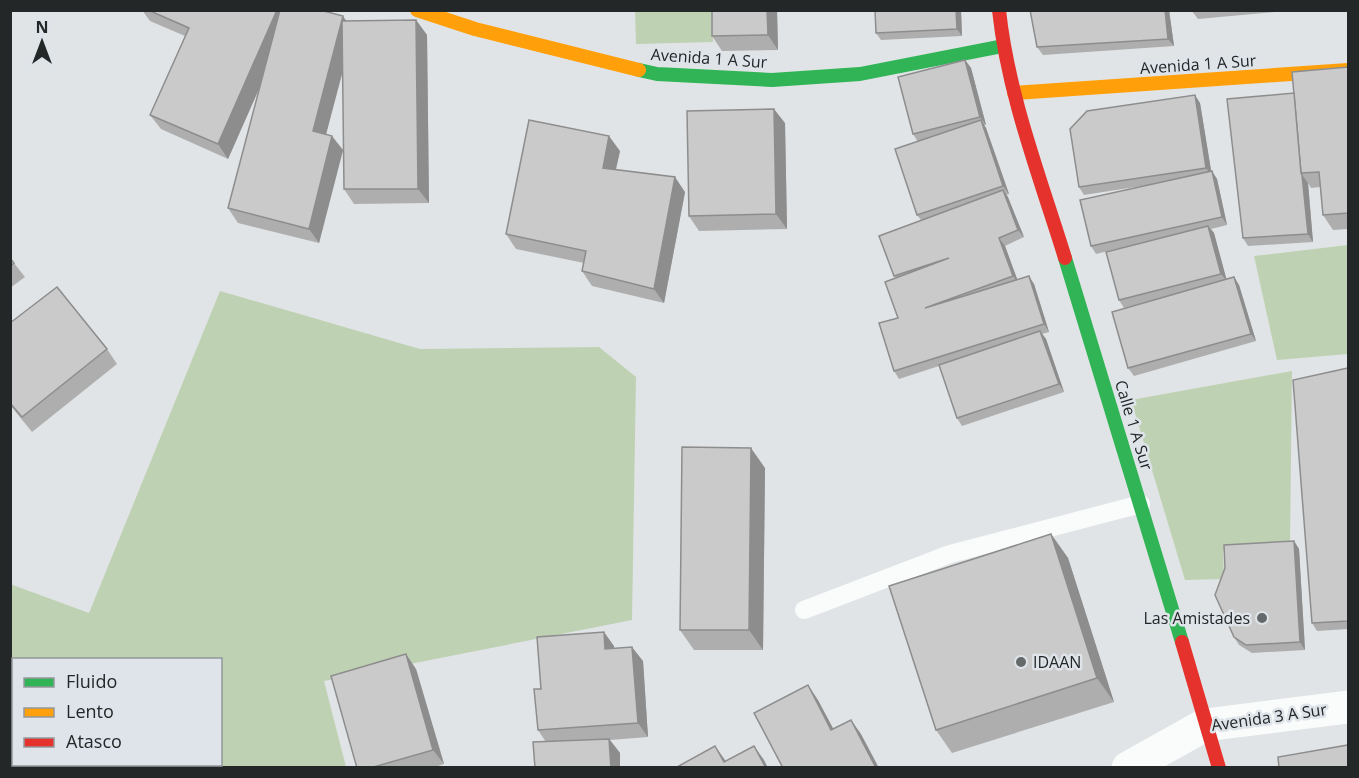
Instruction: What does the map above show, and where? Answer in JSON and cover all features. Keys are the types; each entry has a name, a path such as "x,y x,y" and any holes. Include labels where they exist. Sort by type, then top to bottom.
{"street":[{"name":"Avenida 1 A Sur","path":"417,10 475,29 657,74 772,80 860,74 1003,46"},
{"name":"Calle 1 A Sur","path":"999,10 1003,46 1014,93 1141,504 1219,768"},
{"name":"Avenida 1 A Sur","path":"1014,93 1348,70"},
{"name":"Avenida 3 A Sur","path":"1128,768 1205,725 1348,707"}],"lane":[{"path":"804,609 950,554 1141,504"}],"green space":[{"path":"635,11 712,11 713,42 636,44"},
{"path":"1348,245 1348,354 1277,360 1254,256"},
{"path":"220,291 420,349 599,347 636,377 632,620 324,681 346,767 11,767 10,584 89,613"},
{"path":"1292,371 1290,544 1223,551 1224,579 1185,580 1131,400"}],"building":[{"path":"148,10 277,10 218,144 150,115 189,28"},
{"path":"280,10 320,10 343,16 313,131 332,136 309,229 228,208"},
{"path":"712,10 767,10 768,35 712,36"},
{"path":"875,10 956,10 957,29 876,33"},
{"path":"1030,10 1165,10 1168,39 1037,47"},
{"path":"416,20 418,189 344,189 342,21"},
{"path":"965,60 980,117 913,134 898,77"},
{"path":"1348,67 1348,213 1323,215 1319,172 1301,173 1292,72"},
{"path":"1294,93 1308,234 1243,238 1227,99"},
{"path":"1195,95 1206,168 1079,187 1070,129 1087,111"},
{"path":"774,109 776,214 689,216 687,111"},
{"path":"529,120 609,136 603,168 675,177 654,289 582,271 586,251 506,234"},
{"path":"981,120 1003,186 917,215 895,149"},
{"path":"1212,171 1222,217 1091,246 1080,200"},
{"path":"1003,190 1018,230 999,238 1013,276 925,308 1029,276 1044,324 894,371 879,323 898,318 885,282 949,258 894,276 879,236"},
{"path":"1208,226 1221,274 1119,300 1106,252"},
{"path":"1234,277 1251,334 1128,368 1112,312"},
{"path":"57,287 107,349 22,417 10,403 10,323"},
{"path":"1040,331 1059,384 957,418 939,365"},
{"path":"1348,368 1348,621 1312,623 1293,380"},
{"path":"682,447 751,448 749,630 680,630"},
{"path":"1051,534 1097,678 936,730 889,586"},
{"path":"1294,541 1300,642 1246,645 1234,637 1215,595 1225,568 1224,545"},
{"path":"604,632 605,649 632,647 638,723 538,730 534,689 541,689 537,637"},
{"path":"406,654 433,750 370,768 357,768 331,676"},
{"path":"808,685 831,730 851,720 876,768 783,768 754,713"},
{"path":"609,739 611,768 535,768 533,742"},
{"path":"1348,745 1348,768 1279,768 1278,757"},
{"path":"715,746 724,762 754,746 766,768 677,768"}],"traffic: fast":[{"path":"639,70 657,74 772,80 860,74 1003,46"},
{"path":"1065,258 1182,642"}],"traffic: slow":[{"path":"417,10 475,29 639,70"},
{"path":"1014,93 1348,70"}],"traffic: jam":[{"path":"999,10 1003,42 1017,104 1065,258"},
{"path":"1182,642 1219,768"}],"place":[{"name":"Las Amistades","path":"1262,618"},
{"name":"IDAAN","path":"1021,662"}]}
